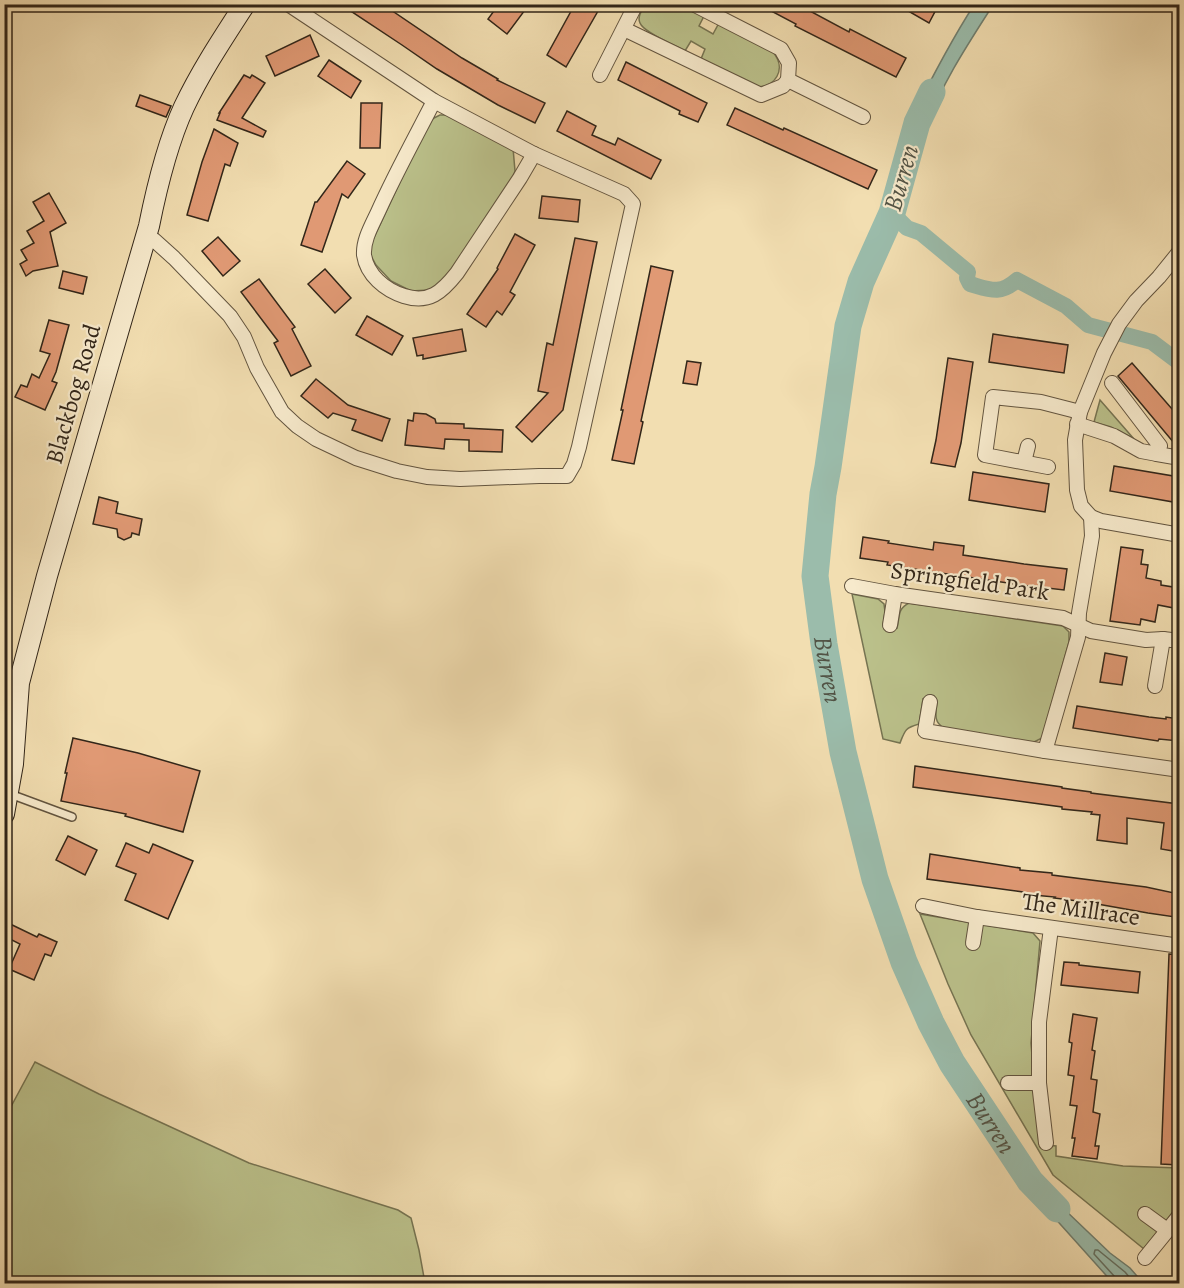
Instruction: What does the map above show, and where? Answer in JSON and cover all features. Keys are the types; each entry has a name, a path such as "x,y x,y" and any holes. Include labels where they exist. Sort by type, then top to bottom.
{"street":[{"name":"Blackbog Road","path":"4,814 13,764 19,683 47,576 146,236 163,167 184,108 217,47 244,4"},
{"path":"146,236 174,258 230,315 244,337 257,368 282,412 316,439 356,458 397,471 427,477 460,479 567,476 574,464 579,447 633,204 624,194 534,154 434,101 288,4"},
{"path":"600,75 636,4"},
{"path":"624,29 761,96 783,86 788,80 789,63 781,49 693,4"},
{"path":"788,80 862,117"},
{"path":"434,101 393,180 366,239 364,255 369,268 381,285 414,299 434,296 447,286 458,273 534,154"},
{"path":"1179,251 1119,324 1104,353 1078,418 1075,441 1077,490 1081,506 1091,517 1179,536"},
{"path":"1112,384 1160,446 1157,454"},
{"path":"1048,467 985,455 993,397 1041,402 1078,418 1141,451 1179,458"},
{"path":"1024,462 1028,446"},
{"name":"Springfield Park","path":"1045,751 1078,637 1079,613 1092,536 1091,517"},
{"name":"Springfield Park","path":"852,586 1063,618 1091,631 1146,640 1179,641"},
{"path":"890,625 895,594"},
{"path":"1155,686 1163,639"},
{"path":"930,702 926,731 1179,770"},
{"name":"The Millrace","path":"923,906 976,917 1179,946"},
{"path":"973,943 976,917"},
{"path":"1046,1143 1040,1083 1039,1022 1051,928"},
{"path":"1008,1083 1040,1083"},
{"path":"1145,1214 1167,1230"},
{"path":"1145,1258 1179,1215"}],"lane":[{"path":"8,793 72,818"}],"green space":[{"path":"645,5 683,5 704,16 699,26 713,34 719,23 773,52 779,65 777,76 768,84 754,87 701,59 705,49 691,41 685,51 660,38 642,27 639,21"},
{"path":"440,115 449,115 513,148 515,171 510,185 446,280 429,290 411,291 391,281 376,265 370,254 371,244 427,124"},
{"path":"1100,400 1134,439 1111,427 1094,422"},
{"path":"852,594 878,599 884,604 883,625 897,628 901,611 909,603 1063,626 1069,632 1069,642 1042,738 1026,743 944,728 937,720 937,702 923,699 919,724 906,730 900,743 883,739"},
{"path":"920,914 1033,933 1040,941 1031,1043 1039,1144 1056,1146 1056,1156 1123,1166 1179,1168 1179,1204 1144,1249 1053,1175 971,1035"},
{"path":"35,1062 249,1163 398,1210 411,1218 425,1283 5,1283 5,1114"}],"water":[{"path":"974,5 993,5 948,79 926,127 910,121 948,47"},
{"path":"1037,1178 1064,1209 1110,1253 1130,1268 1143,1283 1113,1283 1035,1196 1028,1186"}],"building":[{"path":"340,4 382,4 497,80 545,103 535,123 498,105 437,69"},
{"path":"499,4 517,4 525,10 507,34 488,19"},
{"path":"575,4 602,4 566,67 547,55"},
{"path":"758,4 797,4 849,32 850,29 906,58 896,77 795,26 796,24"},
{"path":"896,4 939,4 929,23"},
{"path":"310,35 319,56 275,76 266,56"},
{"path":"329,60 361,81 351,98 318,76"},
{"path":"626,62 707,103 698,122 618,80"},
{"path":"244,75 250,78 252,75 265,83 242,118 266,131 263,137 217,120 219,113"},
{"path":"140,95 171,106 166,117 136,106"},
{"path":"361,103 382,103 380,148 360,148"},
{"path":"735,108 877,170 868,189 727,125"},
{"path":"567,111 596,126 592,135 615,145 618,138 661,160 651,179 557,131"},
{"path":"214,129 238,143 230,166 225,164 208,221 187,215"},
{"path":"347,161 365,174 348,198 342,194 322,252 301,245 315,202"},
{"path":"49,193 66,223 50,232 58,266 33,271 26,276 20,264 27,260 21,250 34,243 27,231 44,221 33,202"},
{"path":"542,196 580,200 578,222 539,218"},
{"path":"515,234 535,245 510,292 515,295 502,315 497,311 486,327 467,314 498,269"},
{"path":"218,237 240,261 223,276 202,251"},
{"path":"575,238 597,242 563,410 532,442 516,427 548,393 538,391 547,343 553,345"},
{"path":"651,266 673,271 634,464 612,460"},
{"path":"325,269 351,298 335,313 308,284"},
{"path":"63,271 87,277 83,294 59,288"},
{"path":"259,279 295,327 292,329 311,366 291,376 274,343 278,341 241,292"},
{"path":"367,316 403,336 392,355 356,335"},
{"path":"49,320 69,325 52,381 57,383 45,410 15,397 21,385 27,387 32,374 39,378 50,354 40,351"},
{"path":"462,329 466,351 423,359 423,355 417,356 413,338"},
{"path":"993,334 1068,345 1064,373 989,362"},
{"path":"948,358 973,362 961,443 955,467 931,463"},
{"path":"687,361 701,363 697,385 683,383"},
{"path":"1132,363 1179,417 1179,449 1118,376"},
{"path":"316,379 348,405 390,419 382,441 352,430 356,420 333,413 328,418 301,396"},
{"path":"414,413 426,414 435,419 436,423 464,424 464,428 503,430 502,452 469,451 469,440 445,439 444,449 405,445 408,420 413,421"},
{"path":"1114,466 1179,477 1179,503 1110,491"},
{"path":"973,472 1049,484 1045,512 969,500"},
{"path":"99,497 118,502 116,513 142,519 139,535 132,533 131,537 124,540 118,537 117,529 93,524"},
{"path":"863,537 933,550 934,542 964,546 963,555 1067,569 1064,590 887,565 888,562 860,558"},
{"path":"1121,547 1143,550 1141,564 1148,565 1146,578 1161,581 1161,585 1179,588 1179,609 1158,605 1155,622 1141,619 1140,625 1110,621"},
{"path":"1105,653 1127,657 1122,685 1100,682"},
{"path":"1077,706 1149,717 1179,719 1179,741 1159,739 1158,741 1073,728"},
{"path":"73,738 138,753 200,771 183,832 125,816 126,814 61,801"},
{"path":"915,766 1179,804 1179,852 1161,849 1164,823 1127,818 1127,844 1097,840 1100,815 1062,809 1062,807 913,787"},
{"path":"68,836 97,850 85,875 56,860"},
{"path":"126,843 149,853 153,844 193,861 168,919 125,900 136,874 116,866"},
{"path":"930,854 1179,894 1179,916 927,879"},
{"path":"4,921 37,937 39,934 57,942 51,956 45,954 34,980 9,969 20,944 4,936"},
{"path":"1169,954 1179,955 1179,1165 1161,1164"},
{"path":"1064,962 1140,972 1138,993 1061,985"},
{"path":"1073,1014 1097,1018 1092,1050 1095,1051 1091,1079 1097,1080 1093,1112 1100,1114 1095,1146 1099,1146 1097,1159 1072,1156 1077,1106 1070,1105 1074,1076 1068,1075"}],"waterway":[{"name":"Burren","path":"932,92 917,123 892,213 861,282 848,326 823,494 815,576 843,752 875,879 904,962 952,1063 1030,1181 1057,1209"},
{"path":"892,213 907,228 921,233 968,272 967,278 970,284 995,290 1005,288 1017,280 1066,306 1088,325 1152,342 1180,363"}]}
